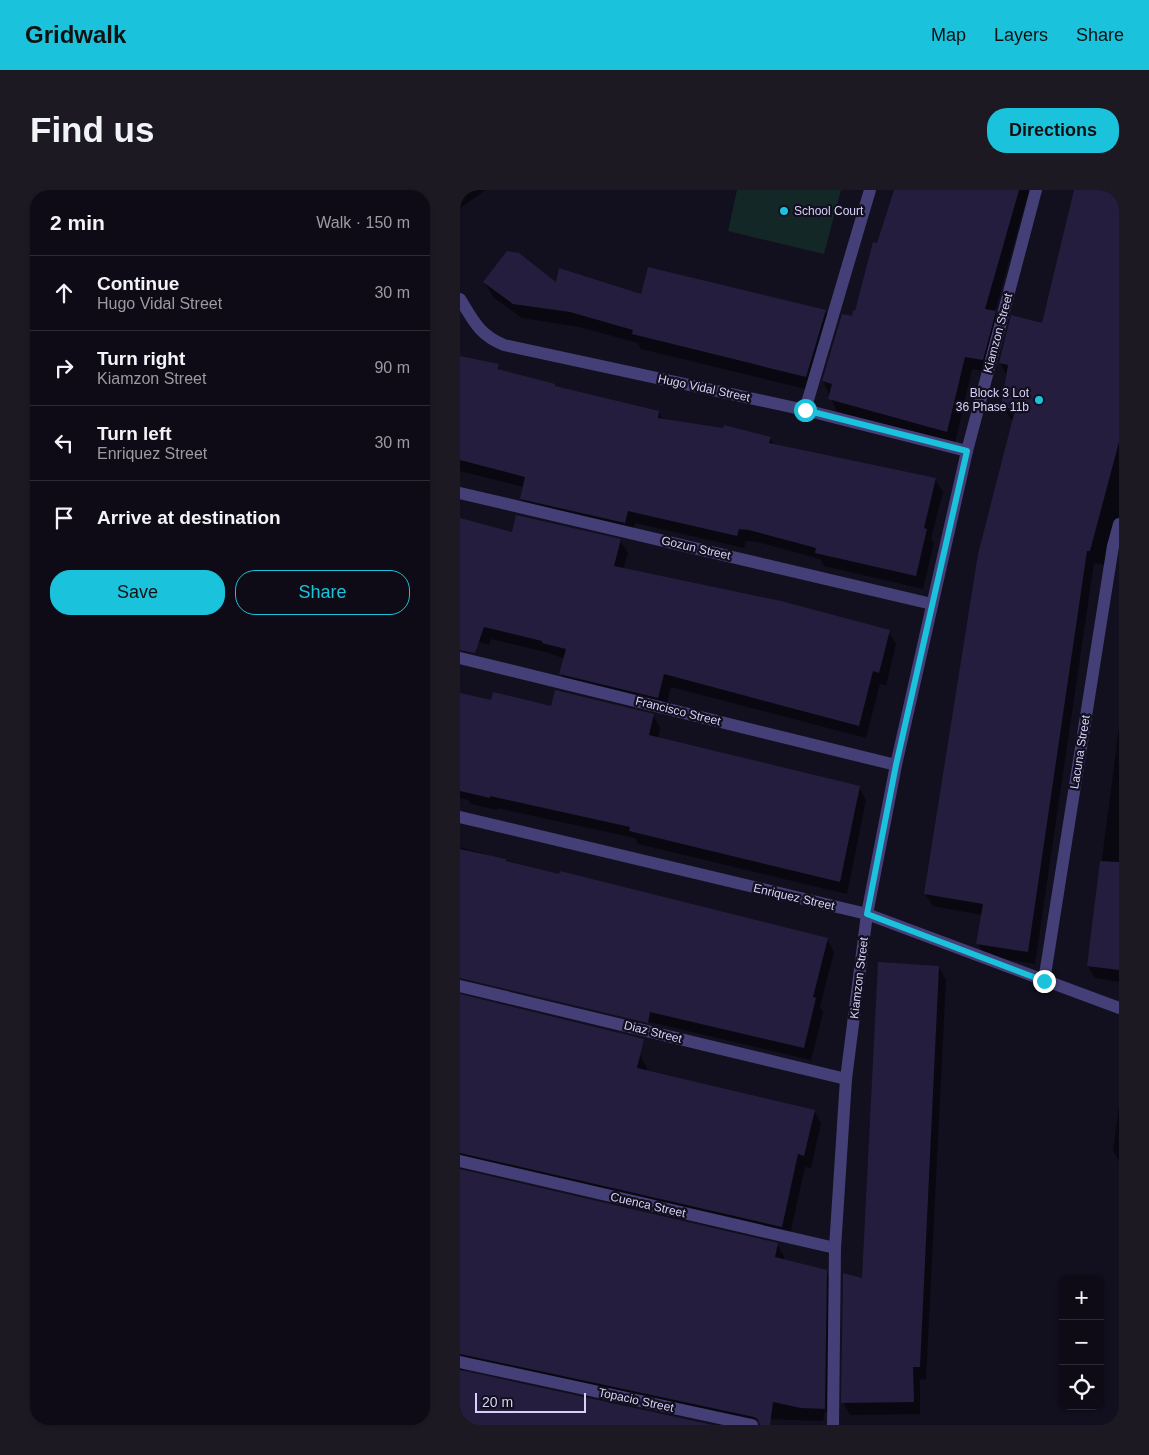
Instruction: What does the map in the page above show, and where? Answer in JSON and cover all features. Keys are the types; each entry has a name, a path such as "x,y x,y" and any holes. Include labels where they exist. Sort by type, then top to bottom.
{"street":[{"path":"805,410 870,190"},
{"name":"Kiamzon Street","path":"833,1425 835,1248 846,1079 867,914 896,765 967,451 1036,190"},
{"name":"Hugo Vidal Street","path":"460,299 479,330 489,339 504,345 805,410 967,451"},
{"name":"Gozun Street","path":"460,493 932,604"},
{"name":"Lacuna Street","path":"1044,981 1111,556 1119,524"},
{"name":"Francisco Street","path":"460,658 896,765"},
{"name":"Enriquez Street","path":"460,817 867,914 1119,1008"},
{"name":"Diaz Street","path":"460,986 846,1079"},
{"name":"Cuenca Street","path":"460,1161 835,1248"},
{"name":"Topacio Street","path":"460,1362 752,1425"}],"green space":[{"name":"School Court","path":"737,190 841,190 824,254 728,231"}],"building":[{"path":"894,190 1019,190 985,309 996,311 983,360 965,357 947,432 828,399 832,384 822,381 842,314 852,316 853,310 855,311 873,242 877,243"},
{"path":"1074,190 1119,190 1119,442 1090,551 1087,551 1028,952 976,944 983,904 924,894 978,554 1015,410 1001,406 1008,365 999,363 1011,315 1042,323"},
{"path":"507,251 519,253 556,282 559,268 641,294 648,267 826,310 806,377 632,334 633,330 570,312 513,304 483,282"},
{"path":"460,356 499,364 498,369 555,384 555,386 659,411 658,418 723,428 724,425 771,437 769,443 936,478 924,528 927,529 916,576 815,553 816,548 749,530 739,529 737,536 628,511 625,523 520,499 525,477 460,460"},
{"path":"516,515 621,539 614,566 781,601 890,630 879,673 873,671 859,726 664,674 658,698 559,674 566,649 542,643 542,641 484,627 475,653 460,650 460,518 512,532"},
{"path":"555,690 654,714 649,735 860,786 840,882 629,831 630,827 460,791 460,693 491,700 493,692 551,706"},
{"path":"460,849 506,859 506,861 559,874 560,871 828,938 813,997 816,998 804,1048 650,1012 648,1023 460,978"},
{"path":"1100,861 1119,862 1119,970 1087,966"},
{"path":"878,962 939,966 920,1367 913,1367 914,1402 841,1403 843,1273 862,1278"},
{"path":"460,994 644,1039 637,1068 815,1110 804,1156 798,1154 782,1227 460,1153"},
{"path":"460,1169 778,1243 775,1257 827,1270 825,1409 801,1408 773,1402 770,1425 760,1425 758,1419 754,1417 460,1354"},
{"path":"460,1370 713,1425 460,1425"}],"place":[{"name":"School Court","path":"784,211"},
{"name":"Block 3 Lot 36 Phase 11b","path":"1039,400"}],"route":[{"path":"805,410 967,451 896,765 867,914 1044,981"}]}
